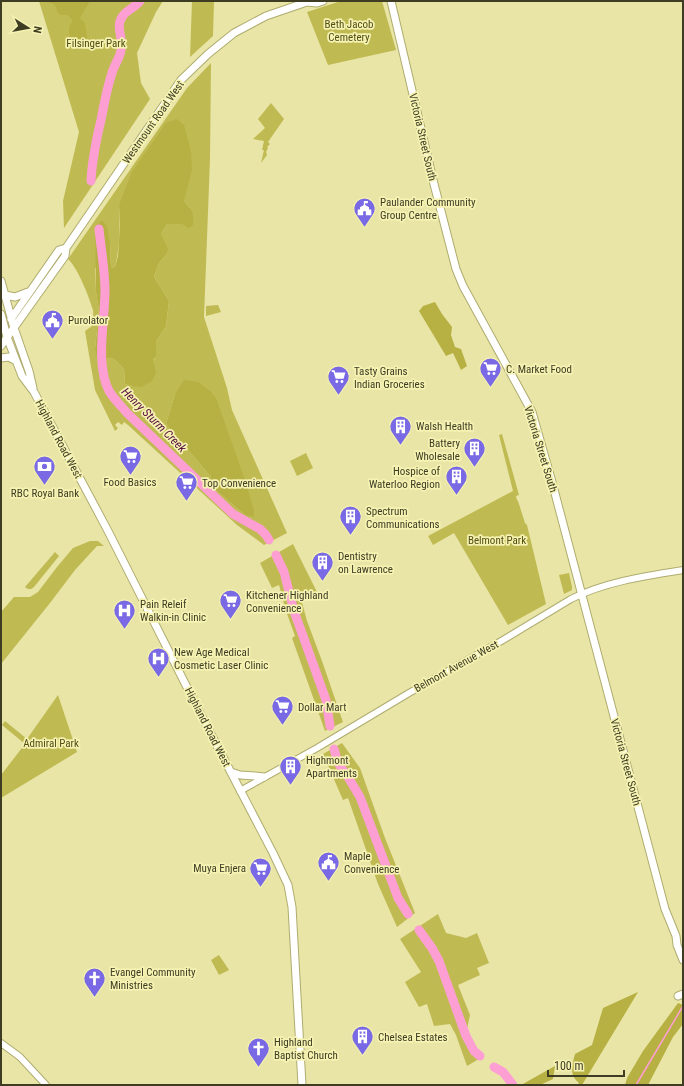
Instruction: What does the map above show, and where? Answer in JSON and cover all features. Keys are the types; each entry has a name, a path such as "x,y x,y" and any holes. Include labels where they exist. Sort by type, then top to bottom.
{"main road":[{"name":"Westmount Road West","path":"1,346 65,256 66,248 181,80 208,54 234,33 266,16 307,2 317,3 323,1"},
{"name":"Victoria Street South","path":"391,1 434,184 456,269 463,286 532,412 552,482 665,909 676,936 677,945 683,960"},
{"name":"Westmount Road West","path":"3,329 59,250 66,248"},
{"name":"Highland Road West","path":"1,281 34,392"},
{"path":"5,295 15,298 30,291"},
{"name":"Highland Road West","path":"1,314 3,329 22,376 34,392 108,531 288,885 293,911 302,1085"},
{"path":"1,358 9,357 16,361"},
{"path":"231,772 246,776 264,777"}],"street":[{"name":"Belmont Avenue West","path":"240,791 503,640 570,599 612,583 683,570"},
{"path":"1,1043 20,1057 46,1085"}],"green space":[{"name":"Filsinger Park","path":"39,1 163,1 156,12 137,53 141,83 150,99 64,228 63,201 79,132"},
{"path":"192,1 214,1 213,36 190,57"},
{"name":"Beth Jacob Cemetery","path":"341,1 382,1 396,50 328,65 307,12"},
{"path":"211,63 210,159 204,317 227,388 232,410 287,533 264,545 237,525 128,425 124,422 122,425 118,422 115,425 118,428 115,431 95,390 85,331 92,326 93,310 76,269 68,259 187,88","holes":["184,201 190,208 182,224 167,224 161,234 166,255 159,263 154,277 169,301 166,326 156,342 156,357 132,386 125,384 124,369 114,359 108,358 95,349 99,310 96,292 95,269 110,243 111,268 115,267 118,252 120,221 119,205","175,394 245,515 211,486 211,477 166,424"]},
{"path":"271,103 284,119 268,142 270,144 267,147 267,155 261,163 264,150 262,150 264,141 253,139 265,128 258,119"},
{"path":"218,305 221,312 206,316 206,306"},
{"name":"Belmont Park","path":"502,434 519,495 516,496 517,500 527,525 546,604 508,625 454,533 433,545 428,536 513,491 499,435"},
{"path":"306,453 313,468 297,476 290,461"},
{"path":"90,541 98,541 104,546 97,546 75,570 1,664 1,612 14,597 30,597 38,592 73,548"},
{"path":"293,544 317,592 300,595 307,621 343,722 325,731 292,638 295,636 279,585 272,588 260,563"},
{"path":"55,552 59,556 34,587 28,589 25,587"},
{"path":"569,573 572,590 564,594 559,575"},
{"name":"Admiral Park","path":"58,695 77,752 1,798 1,775 25,744 2,725 5,721 27,739"},
{"path":"342,743 360,768 385,838 415,913 397,927 378,884 348,798 343,800 323,754"},
{"path":"438,914 446,933 466,938 477,933 489,963 477,968 480,975 458,985 470,1015 467,1029 478,1052 484,1056 467,1066 456,1035 450,1024 434,1026 427,1004 419,1007 405,982 421,972 400,939"},
{"path":"219,955 229,970 219,975 211,960"}],"shaded area":[{"path":"44,1 90,1 80,18 85,23 87,38 84,43 74,44 69,32 73,21 68,15 61,15 53,3"},
{"path":"177,119 184,125 191,152 192,170 184,201 192,212 193,225 189,228 182,224 167,224 161,234 168,249 166,255 159,263 154,277 169,301 166,326 156,342 156,357 153,360 156,373 152,381 141,387 132,386 125,384 124,369 114,359 98,359 95,349 99,310 96,292 95,228 102,220 107,226 110,243 111,268 115,267 118,256 120,225 119,205 132,172 166,123"},
{"path":"435,302 452,327 451,335 455,347 461,349 467,366 461,370 453,353 446,356 419,311 423,306"},
{"path":"184,380 198,382 210,391 216,398 246,483 254,511 254,517 245,515 211,486 211,477 166,424 175,394"},
{"path":"638,992 582,1085 578,1085 579,1083 574,1077 572,1070 575,1054 592,1045 603,1008"},
{"path":"678,1003 683,1005 683,1024 673,1037 648,1085 625,1085 627,1078 643,1051"},
{"path":"555,1066 553,1079 540,1085 521,1085"}],"waterway":[{"name":"Henry Sturm Creek","path":"91,181 94,150 106,96 113,70 122,46 119,29 120,21 128,10 140,1"},
{"name":"Henry Sturm Creek","path":"99,229 104,267 105,291 102,368 109,391 127,413 233,514 260,529 269,540"},
{"name":"Henry Sturm Creek","path":"276,555 284,572 294,611 326,700 330,726"},
{"name":"Henry Sturm Creek","path":"334,749 338,763 360,797 398,898 408,914"},
{"name":"Henry Sturm Creek","path":"419,930 439,961 466,1036 474,1051 480,1056"},
{"path":"636,1085 683,1006"},
{"name":"Henry Sturm Creek","path":"494,1067 503,1072 513,1085"}],"place":[{"name":"Paulander Community Group Centre","path":"364,228"},
{"name":"Purolator","path":"53,340"},
{"name":"C. Market Food","path":"490,388"},
{"name":"Tasty Grains Indian Groceries","path":"338,396"},
{"name":"Walsh Health","path":"401,446"},
{"name":"Battery Wholesale","path":"475,468"},
{"name":"Food Basics","path":"130,476"},
{"name":"RBC Royal Bank","path":"45,486"},
{"name":"Hospice of Waterloo Region","path":"456,496"},
{"name":"Top Convenience","path":"187,502"},
{"name":"Spectrum Communications","path":"351,536"},
{"name":"Dentistry on Lawrence","path":"322,582"},
{"name":"Kitchener Highland Convenience","path":"231,620"},
{"name":"Pain Releif Walkin-in Clinic","path":"125,630"},
{"name":"New Age Medical Cosmetic Laser Clinic","path":"159,678"},
{"name":"Dollar Mart","path":"283,726"},
{"name":"Highmont Apartments","path":"290,786"},
{"name":"Maple Convenience","path":"329,882"},
{"name":"Muya Enjera","path":"261,888"},
{"name":"Evangel Community Ministries","path":"94,998"},
{"name":"Chelsea Estates","path":"363,1056"},
{"name":"Highland Baptist Church","path":"258,1068"}]}
